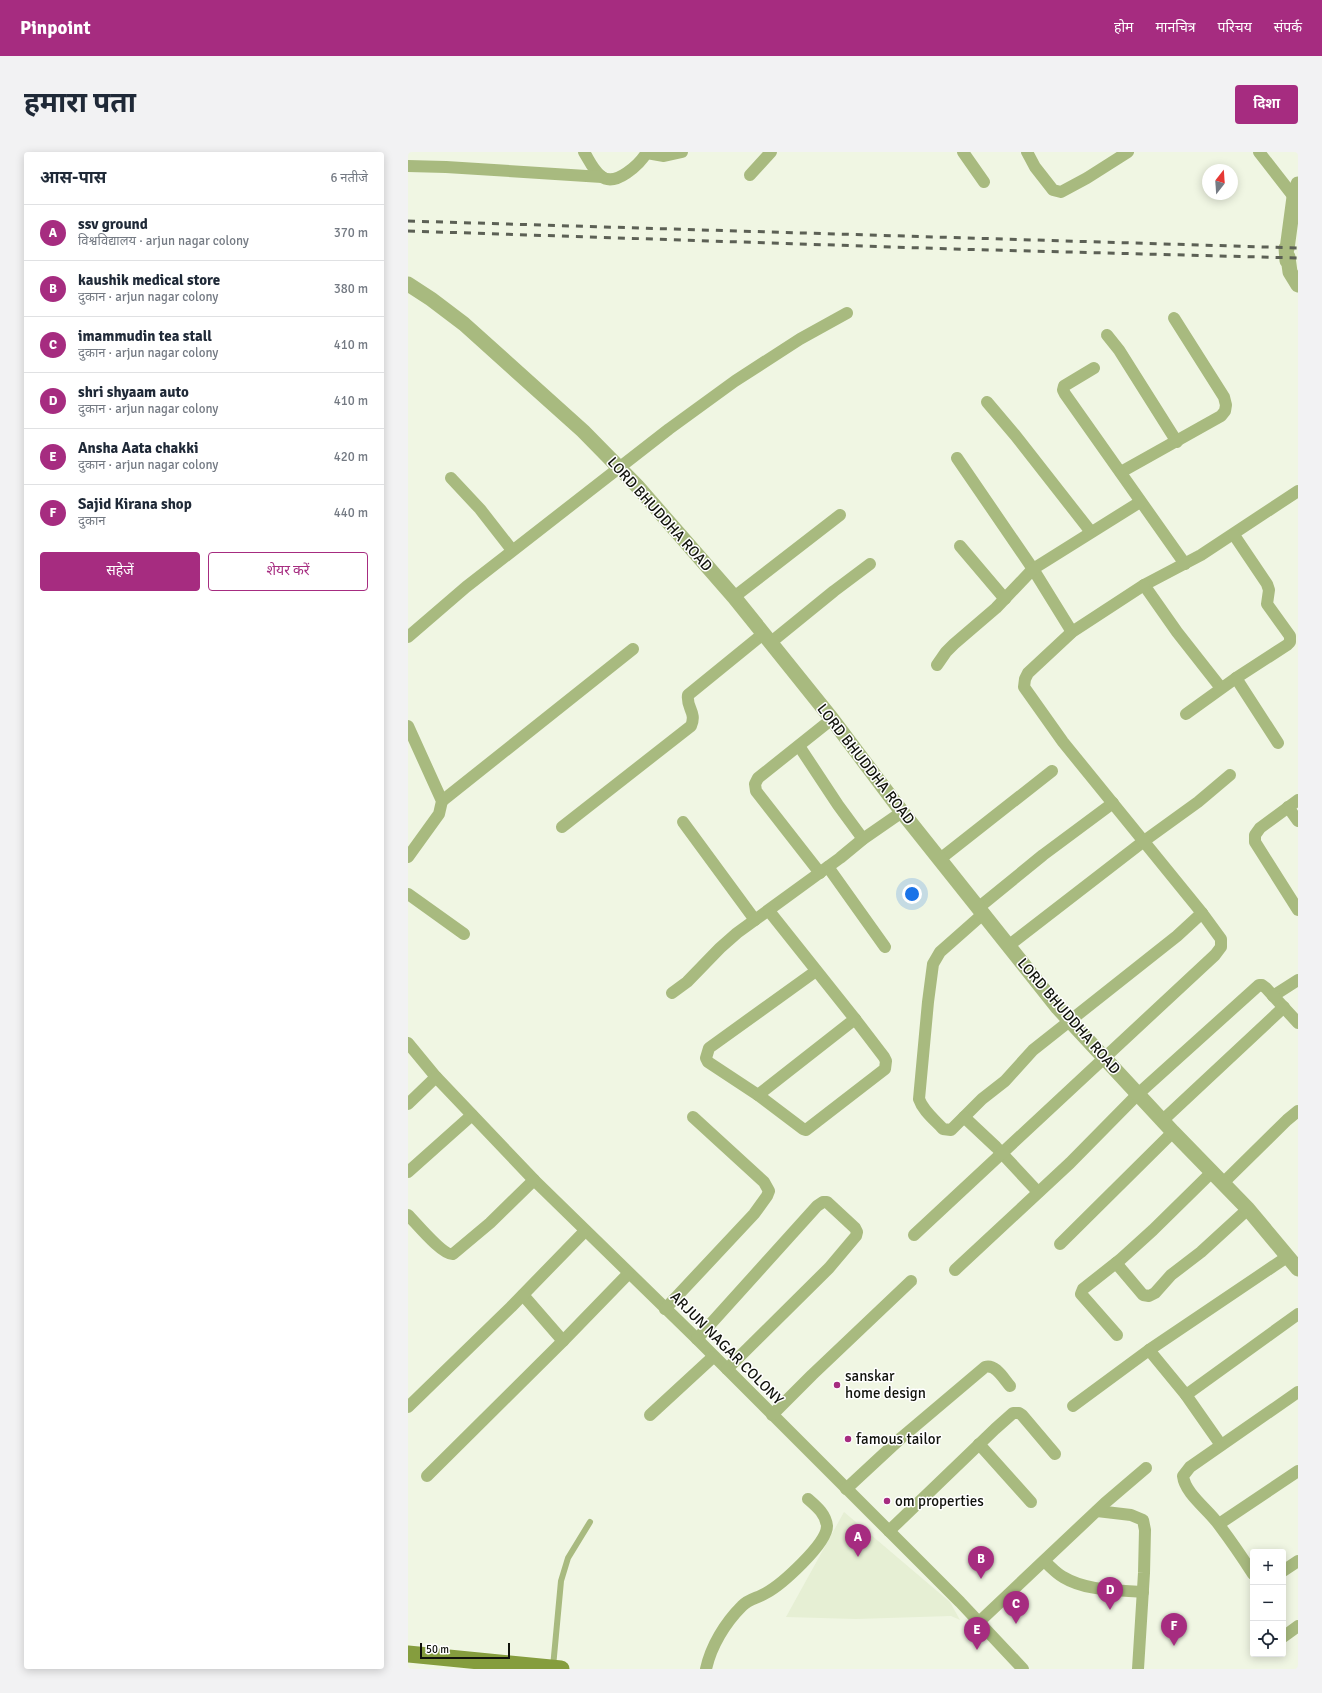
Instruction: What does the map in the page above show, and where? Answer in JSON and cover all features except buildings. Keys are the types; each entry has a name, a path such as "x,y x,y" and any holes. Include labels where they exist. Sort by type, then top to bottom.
{"main road":[{"path":"408,1654 557,1669"}],"street":[{"path":"584,152 602,177"},
{"path":"408,166 446,166 602,177 608,179 617,178 631,170 647,152 664,156 682,152"},
{"path":"750,175 772,152"},
{"path":"963,152 984,182"},
{"path":"1027,152 1035,167 1053,190 1061,192 1087,178 1128,152"},
{"path":"1259,152 1297,193 1287,249 1286,248 1290,272 1298,285"},
{"name":"LORD BHUDDHA ROAD","path":"408,284 432,299 464,324 584,431 619,468 734,597 832,719 902,812 1058,1008 1173,1132 1248,1209 1298,1269"},
{"path":"408,637 432,615 512,550 669,429 735,381 800,339 847,313"},
{"path":"1121,472 1177,442 1221,416 1225,411 1226,405 1224,397 1174,318"},
{"path":"1107,335 1119,350 1177,442"},
{"path":"1094,368 1064,386 1063,390 1121,472 1140,502 1185,564"},
{"path":"986,402 1015,435 1091,532"},
{"path":"957,458 1033,569 1072,632"},
{"path":"451,478 480,509 512,550"},
{"path":"914,1236 1215,955 1221,947 1221,939 1202,913 1063,742 1024,687 1025,679 1028,673 1072,632 1144,585 1185,564 1234,535 1298,491"},
{"path":"937,665 943,655 954,644 1005,599 1033,569 1140,502"},
{"path":"734,597 840,515"},
{"path":"1186,714 1221,688 1287,646 1290,639 1290,636 1267,604 1269,590 1267,584 1234,535"},
{"path":"960,546 1005,599"},
{"path":"562,827 691,726 694,720 694,715 687,702 688,695 691,692 870,564"},
{"path":"1144,585 1221,688"},
{"path":"442,800 633,649"},
{"path":"1236,678 1278,743"},
{"path":"832,719 758,778 755,788 824,870 885,947"},
{"path":"408,726 442,800 439,814 408,857"},
{"path":"799,746 838,805 863,839"},
{"path":"940,859 1052,771"},
{"path":"1008,946 1230,776"},
{"path":"1298,800 1260,828 1255,835 1255,842 1298,910"},
{"path":"1112,803 1037,860 981,911 945,946 935,959 933,964 926,1017 920,1084 921,1106 943,1129 947,1131 951,1130 991,1091 1005,1081 1033,1050 1177,936 1202,913"},
{"path":"1288,807 1298,821"},
{"path":"672,993 687,982 720,948 755,920 824,870 863,839 902,812"},
{"path":"683,822 755,920"},
{"path":"408,894 464,934"},
{"path":"768,911 855,1019 886,1061 886,1066 883,1071 806,1130 758,1095 708,1062 706,1053 714,1045 816,972"},
{"path":"1273,996 1298,980"},
{"path":"955,1270 1070,1163 1138,1094 1259,986 1262,985 1298,1023"},
{"path":"1163,1120 1284,1007"},
{"path":"758,1095 855,1019"},
{"name":"ARJUN NAGAR COLONY","path":"408,1043 436,1077 534,1180 628,1274 697,1339 713,1357 727,1369 979,1622 1023,1669"},
{"path":"408,1104 436,1077"},
{"path":"1223,1183 1286,1120 1298,1111"},
{"path":"408,1172 472,1115"},
{"path":"665,1309 754,1214 769,1191 764,1182 693,1117"},
{"path":"964,1117 1038,1192"},
{"path":"1060,1244 1173,1132"},
{"path":"1117,1335 1081,1294 1083,1289 1116,1263 1153,1230 1212,1172"},
{"path":"408,1215 441,1249 449,1254 453,1254 490,1223 534,1180"},
{"path":"697,1339 817,1206 823,1202 827,1202 855,1228 857,1232 856,1236 829,1268 727,1369"},
{"path":"1116,1263 1143,1295 1152,1296 1171,1275 1201,1252 1248,1209"},
{"path":"408,1408 523,1295 585,1231"},
{"path":"1073,1406 1149,1350 1288,1257"},
{"path":"427,1476 628,1274"},
{"path":"772,1415 910,1281"},
{"path":"523,1295 563,1341"},
{"path":"1186,1395 1298,1314"},
{"path":"1149,1350 1186,1395 1221,1445"},
{"path":"650,1415 713,1357"},
{"path":"846,1489 901,1438 985,1366 990,1365 995,1368 1010,1386"},
{"path":"1250,1570 1219,1524 1194,1497 1185,1484 1183,1476 1190,1467 1297,1395"},
{"path":"889,1531 1013,1413 1019,1412 1055,1454"},
{"path":"979,1444 1031,1502"},
{"path":"979,1622 1097,1511 1146,1468"},
{"path":"1219,1524 1298,1471"},
{"path":"706,1669 714,1644 728,1621 743,1604 776,1587 805,1560 823,1540 827,1527 824,1517 820,1510 808,1499"},
{"path":"1097,1511 1131,1516 1143,1520 1145,1530 1138,1669"},
{"path":"1044,1561 1062,1577 1078,1584 1104,1589 1142,1592"},
{"path":"1286,1569 1298,1561"},
{"path":"1286,1635 1298,1626"}],"lane":[{"path":"557,1669 561,1581 568,1558 590,1522"}],"shaded area":[{"path":"844,1512 950,1602 960,1620 951,1616 856,1619 786,1617"}],"railway":[{"path":"408,221 1298,248"},
{"path":"408,231 953,249 1298,258"}],"place":[{"name":"sanskar home design","path":"837,1385"},
{"name":"famous tailor","path":"848,1439"},
{"name":"om properties","path":"887,1501"},
{"name":"ssv ground","path":"858,1557"},
{"name":"kaushik medical store","path":"981,1579"},
{"name":"shri shyaam auto","path":"1110,1610"},
{"name":"imammudin tea stall","path":"1016,1624"},
{"name":"Sajid Kirana shop","path":"1174,1646"},
{"name":"Ansha Aata chakki","path":"977,1650"}]}
